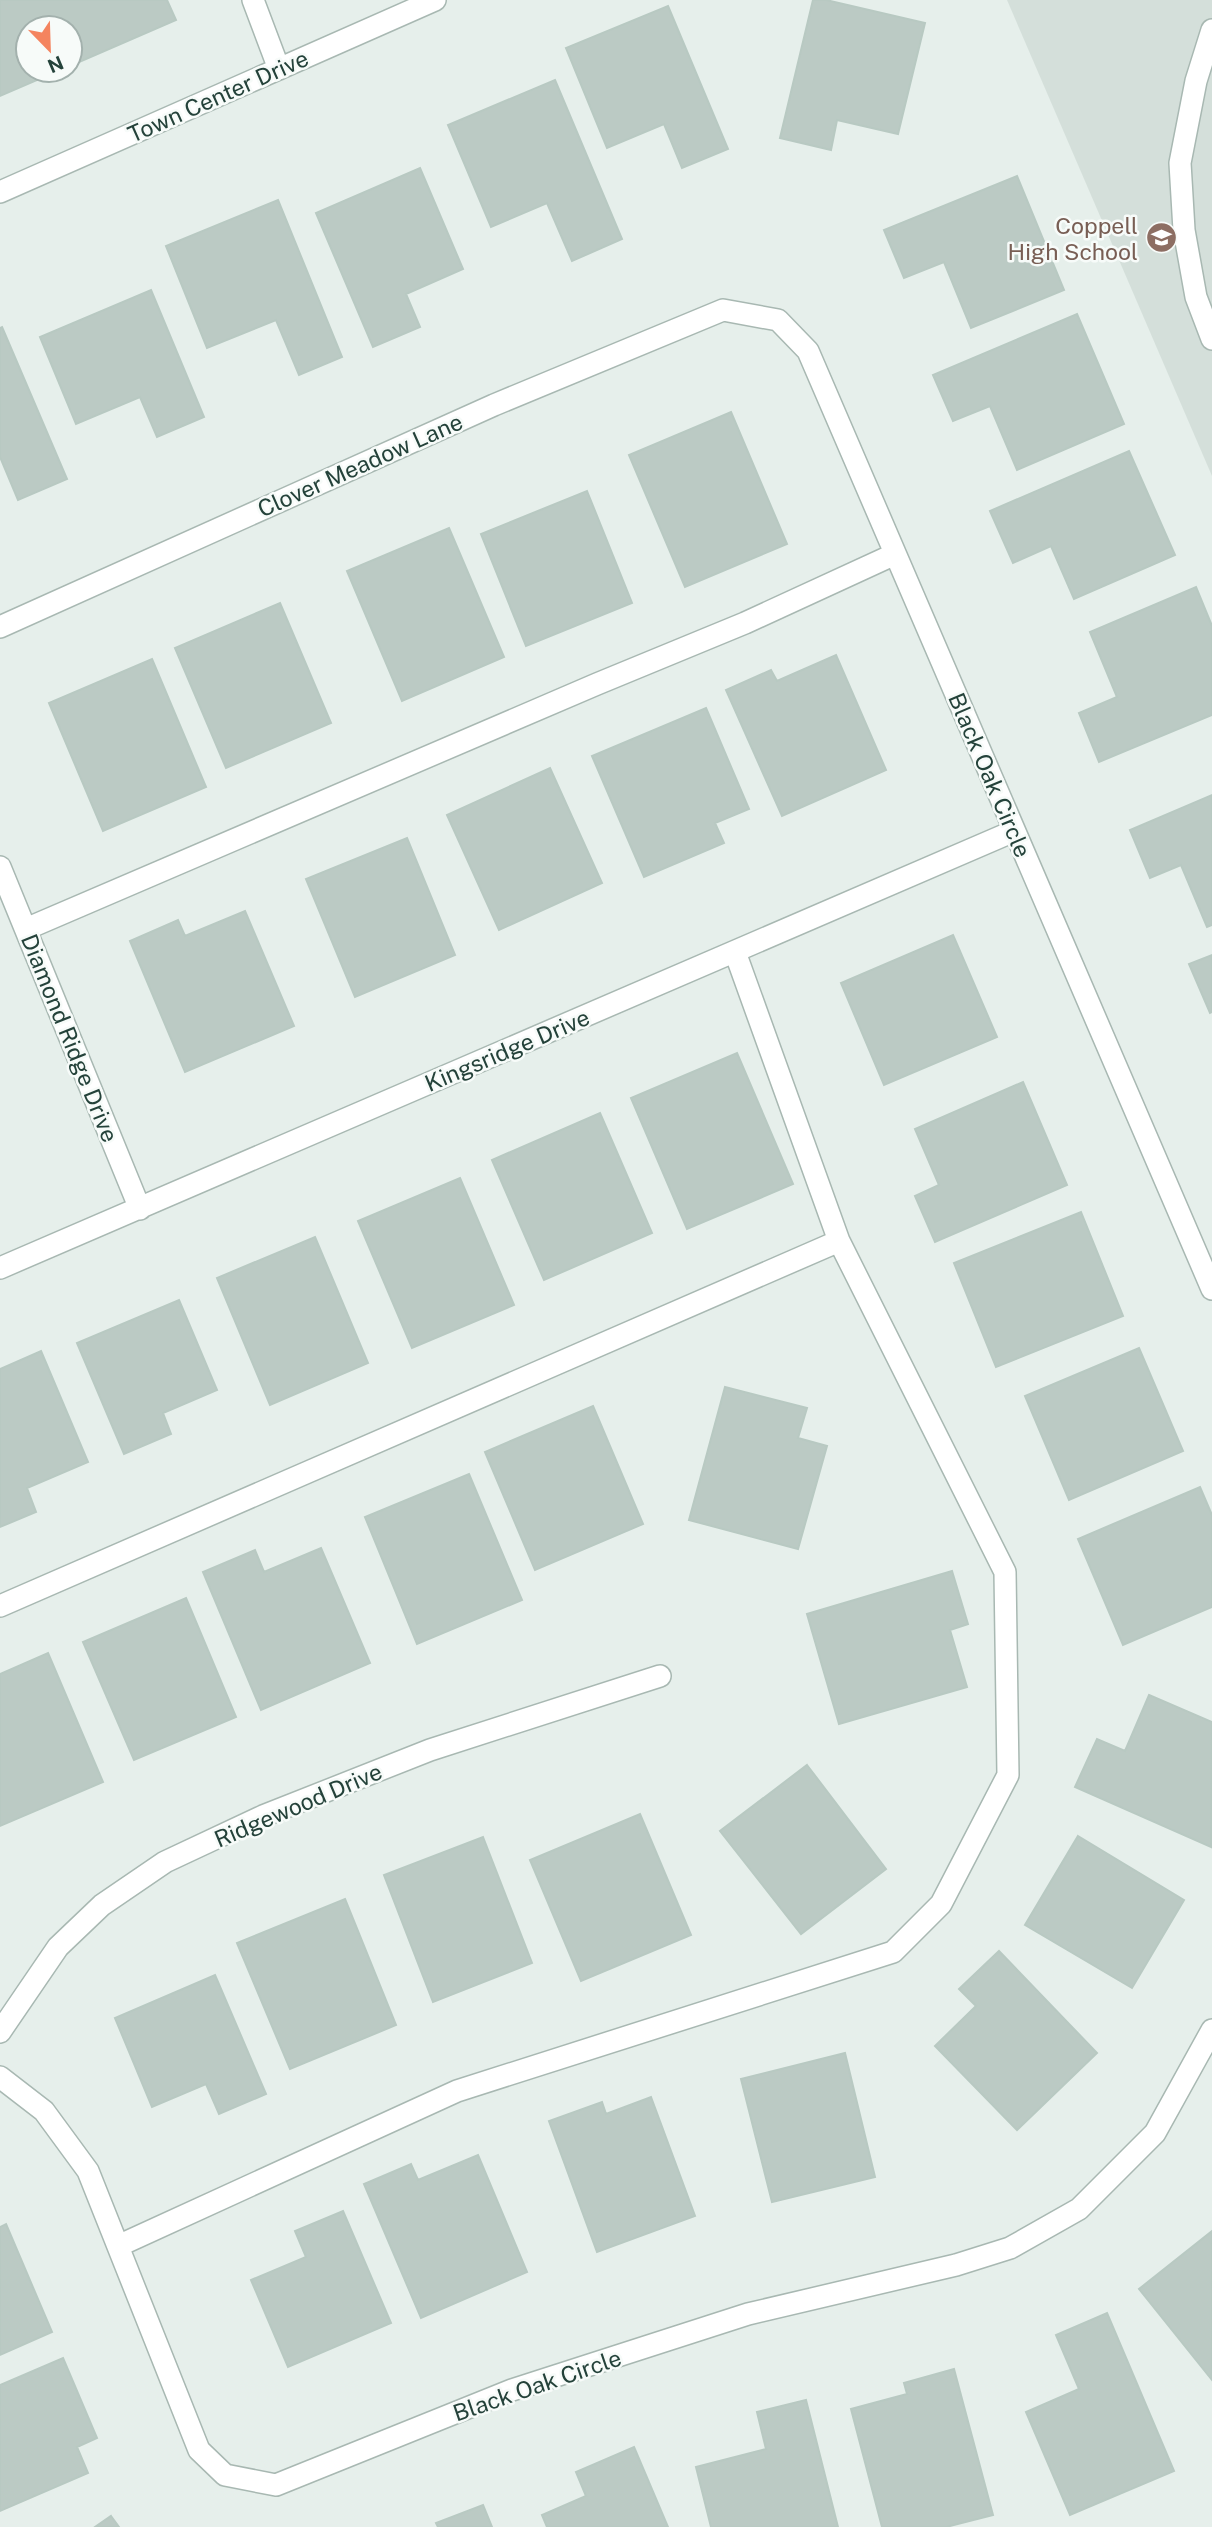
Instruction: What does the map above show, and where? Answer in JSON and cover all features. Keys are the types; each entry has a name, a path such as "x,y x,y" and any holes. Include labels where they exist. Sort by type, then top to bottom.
{"street":[{"path":"253,0 279,69"},
{"name":"Town Center Drive","path":"0,192 435,0"},
{"path":"1212,30 1196,82 1181,163 1184,230 1196,296 1212,339"},
{"name":"Black Oak Circle","path":"723,310 778,320 808,351 1212,1289"},
{"name":"Clover Meadow Lane","path":"0,627 494,405 723,310"},
{"path":"26,929 745,623 895,554"},
{"name":"Kingsridge Drive","path":"0,1268 1014,831"},
{"name":"Diamond Ridge Drive","path":"0,867 141,1209"},
{"path":"118,2246 457,2091 893,1952 941,1903 1008,1775 1005,1572 839,1241 735,952"},
{"path":"0,1606 839,1241"},
{"name":"Ridgewood Drive","path":"0,2032 58,1947 102,1905 165,1862 263,1816 430,1750 660,1676"},
{"name":"Black Oak Circle","path":"0,2077 44,2111 88,2171 200,2450 225,2475 276,2485 525,2386 748,2314 956,2265 1010,2248 1079,2209 1155,2133 1212,2030"}],"shaded area":[{"name":"Coppell High School","path":"1007,0 1212,0 1212,476"}],"building":[{"path":"0,0 167,0 176,20 84,60 84,14 14,14 14,84 28,84 0,96"},
{"path":"813,0 826,0 925,23 898,134 837,120 831,150 780,138"},
{"path":"668,6 728,149 682,168 664,124 607,148 566,48"},
{"path":"555,80 622,239 572,261 547,203 491,227 448,125"},
{"path":"420,168 463,269 406,294 420,327 373,347 316,213"},
{"path":"1017,176 1064,290 971,328 944,262 904,278 884,230"},
{"path":"278,200 342,357 299,375 276,320 207,348 166,246"},
{"path":"151,290 204,417 157,437 140,397 76,424 40,337"},
{"path":"1077,314 1124,424 1017,470 990,406 953,421 933,375"},
{"path":"2,327 67,479 18,500 0,457"},
{"path":"731,412 787,544 685,587 629,455"},
{"path":"1129,451 1175,555 1074,599 1051,546 1013,563 990,511"},
{"path":"587,491 632,603 526,646 481,534"},
{"path":"449,528 504,657 402,701 347,571"},
{"path":"1196,587 1212,626 1212,715 1099,762 1079,713 1117,697 1090,632"},
{"path":"280,603 331,723 226,768 175,648"},
{"path":"836,655 886,770 782,816 726,690 771,670 777,681"},
{"path":"152,659 206,787 103,831 49,703"},
{"path":"706,708 749,809 715,823 724,843 644,877 592,756"},
{"path":"550,768 602,883 499,930 447,815"},
{"path":"1212,795 1212,925 1207,927 1181,865 1150,878 1130,830"},
{"path":"407,838 455,955 355,997 306,879"},
{"path":"245,911 294,1026 185,1072 130,941 178,920 185,936"},
{"path":"953,935 997,1037 884,1085 841,983"},
{"path":"1212,955 1212,1012 1210,1013 1189,964"},
{"path":"737,1053 793,1184 687,1229 631,1098"},
{"path":"1023,1082 1067,1185 935,1242 915,1196 939,1185 915,1129"},
{"path":"600,1113 652,1233 544,1280 492,1160"},
{"path":"460,1178 514,1305 412,1348 358,1221"},
{"path":"1081,1212 1123,1316 996,1367 954,1263"},
{"path":"315,1237 368,1363 270,1405 217,1278"},
{"path":"179,1300 217,1390 163,1413 171,1434 124,1454 77,1343"},
{"path":"1139,1348 1183,1451 1069,1500 1025,1396"},
{"path":"41,1351 88,1462 27,1488 36,1512 0,1527 0,1369"},
{"path":"725,1387 807,1408 798,1438 827,1446 798,1549 689,1520"},
{"path":"593,1406 643,1524 535,1570 485,1452"},
{"path":"469,1474 522,1600 417,1644 365,1517"},
{"path":"1200,1487 1212,1515 1212,1607 1123,1645 1078,1539"},
{"path":"321,1548 370,1663 261,1710 203,1572 255,1550 264,1572"},
{"path":"952,1571 968,1624 950,1630 967,1687 839,1724 807,1614"},
{"path":"186,1598 236,1717 134,1760 83,1642"},
{"path":"48,1653 103,1782 0,1826 0,1674"},
{"path":"1149,1695 1212,1722 1211,1847 1075,1787 1097,1739 1125,1751"},
{"path":"807,1765 886,1869 801,1934 720,1831"},
{"path":"640,1814 691,1935 581,1981 530,1860"},
{"path":"1078,1836 1184,1900 1132,1988 1025,1925"},
{"path":"483,1837 532,1963 433,2002 384,1875"},
{"path":"345,1899 396,2025 290,2069 237,1943"},
{"path":"999,1951 1097,2053 1017,2130 935,2046 976,2006 959,1989"},
{"path":"215,1975 266,2094 219,2114 206,2084 152,2107 115,2018"},
{"path":"845,2053 875,2177 772,2202 741,2079"},
{"path":"651,2097 695,2216 597,2252 549,2121 602,2102 606,2114"},
{"path":"478,2155 527,2272 421,2318 364,2184 411,2164 418,2180"},
{"path":"343,2211 391,2323 288,2367 251,2280 306,2257 295,2231"},
{"path":"6,2224 52,2332 0,2355 0,2227"},
{"path":"1212,2231 1212,2380 1139,2289"},
{"path":"1107,2313 1174,2471 1070,2515 1026,2412 1079,2389 1056,2335"},
{"path":"63,2358 97,2438 77,2447 88,2473 0,2511 0,2385"},
{"path":"954,2369 993,2515 946,2527 882,2527 851,2409 907,2394 904,2383"},
{"path":"806,2400 838,2527 711,2527 696,2467 766,2449 757,2412"},
{"path":"634,2447 668,2527 547,2527 542,2515 586,2496 576,2472"},
{"path":"483,2505 492,2527 438,2527 436,2523"},
{"path":"111,2516 119,2527 95,2527"}],"place":[{"name":"Coppell High School","path":"1161,238"}]}
